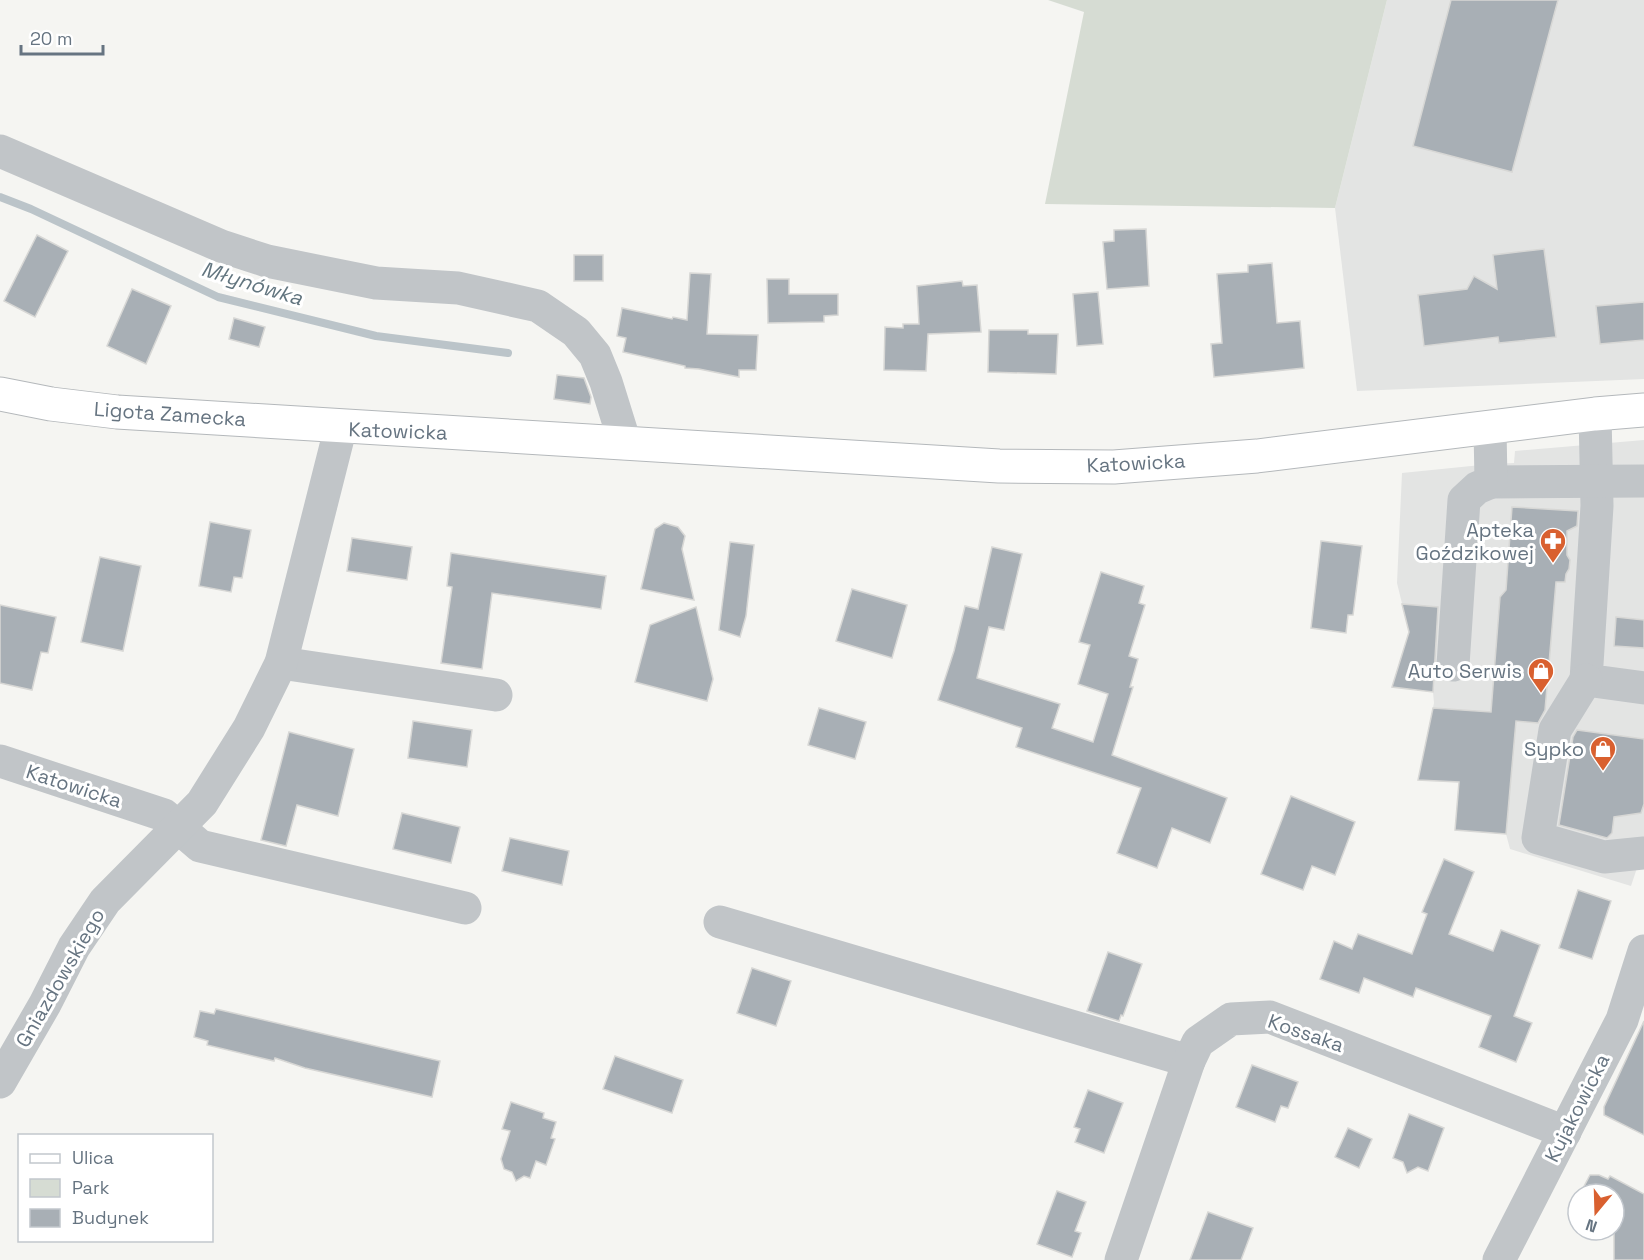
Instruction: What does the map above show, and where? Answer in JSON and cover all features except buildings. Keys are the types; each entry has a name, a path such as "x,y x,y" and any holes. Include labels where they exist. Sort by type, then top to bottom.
{"main road":[{"name":"Ligota Zamecka","path":"0,394 51,404 117,412 341,426"},
{"name":"Katowicka","path":"341,426 999,465 1114,467 1257,456 1595,414 1644,410"}],"street":[{"path":"0,151 192,234 267,261 376,283 458,288 538,306 576,332 595,355 625,443"},
{"path":"1595,414 1598,480 1586,680 1555,730 1538,838 1604,858 1644,854"},
{"name":"Katowicka","path":"178,828 202,803 249,729 281,663 341,426"},
{"path":"1490,428 1491,482"},
{"path":"1453,665 1464,500 1477,488 1491,482 1644,481"},
{"path":"281,663 496,695"},
{"path":"1586,680 1644,688"},
{"name":"Katowicka","path":"0,761 164,815 200,846 465,908"},
{"name":"Gniazdowskiego","path":"0,1082 45,1004 74,947 105,901 178,828"},
{"path":"720,922 1189,1061"},
{"name":"Kujakowicka","path":"1499,1260 1622,1020 1644,951"},
{"name":"Kossaka","path":"1121,1260 1189,1061 1198,1042 1231,1019 1270,1017 1565,1132"}],"shaded area":[{"path":"1387,0 1644,0 1644,379 1357,391 1335,208"},
{"path":"1644,440 1644,847 1631,886 1510,849 1506,834 1455,830 1459,782 1418,780 1434,703 1433,692 1392,687 1409,632 1397,583 1402,473 1514,463 1515,451"}],"green space":[{"path":"1048,0 1387,0 1335,208 1045,204 1084,12"}],"waterway":[{"name":"Młynówka","path":"0,197 31,209 218,297 376,336 508,353"}],"place":[{"name":"Apteka Goździkowej","path":"1553,564"},
{"name":"Auto Serwis","path":"1541,694"},
{"name":"Sypko","path":"1603,772"}]}
